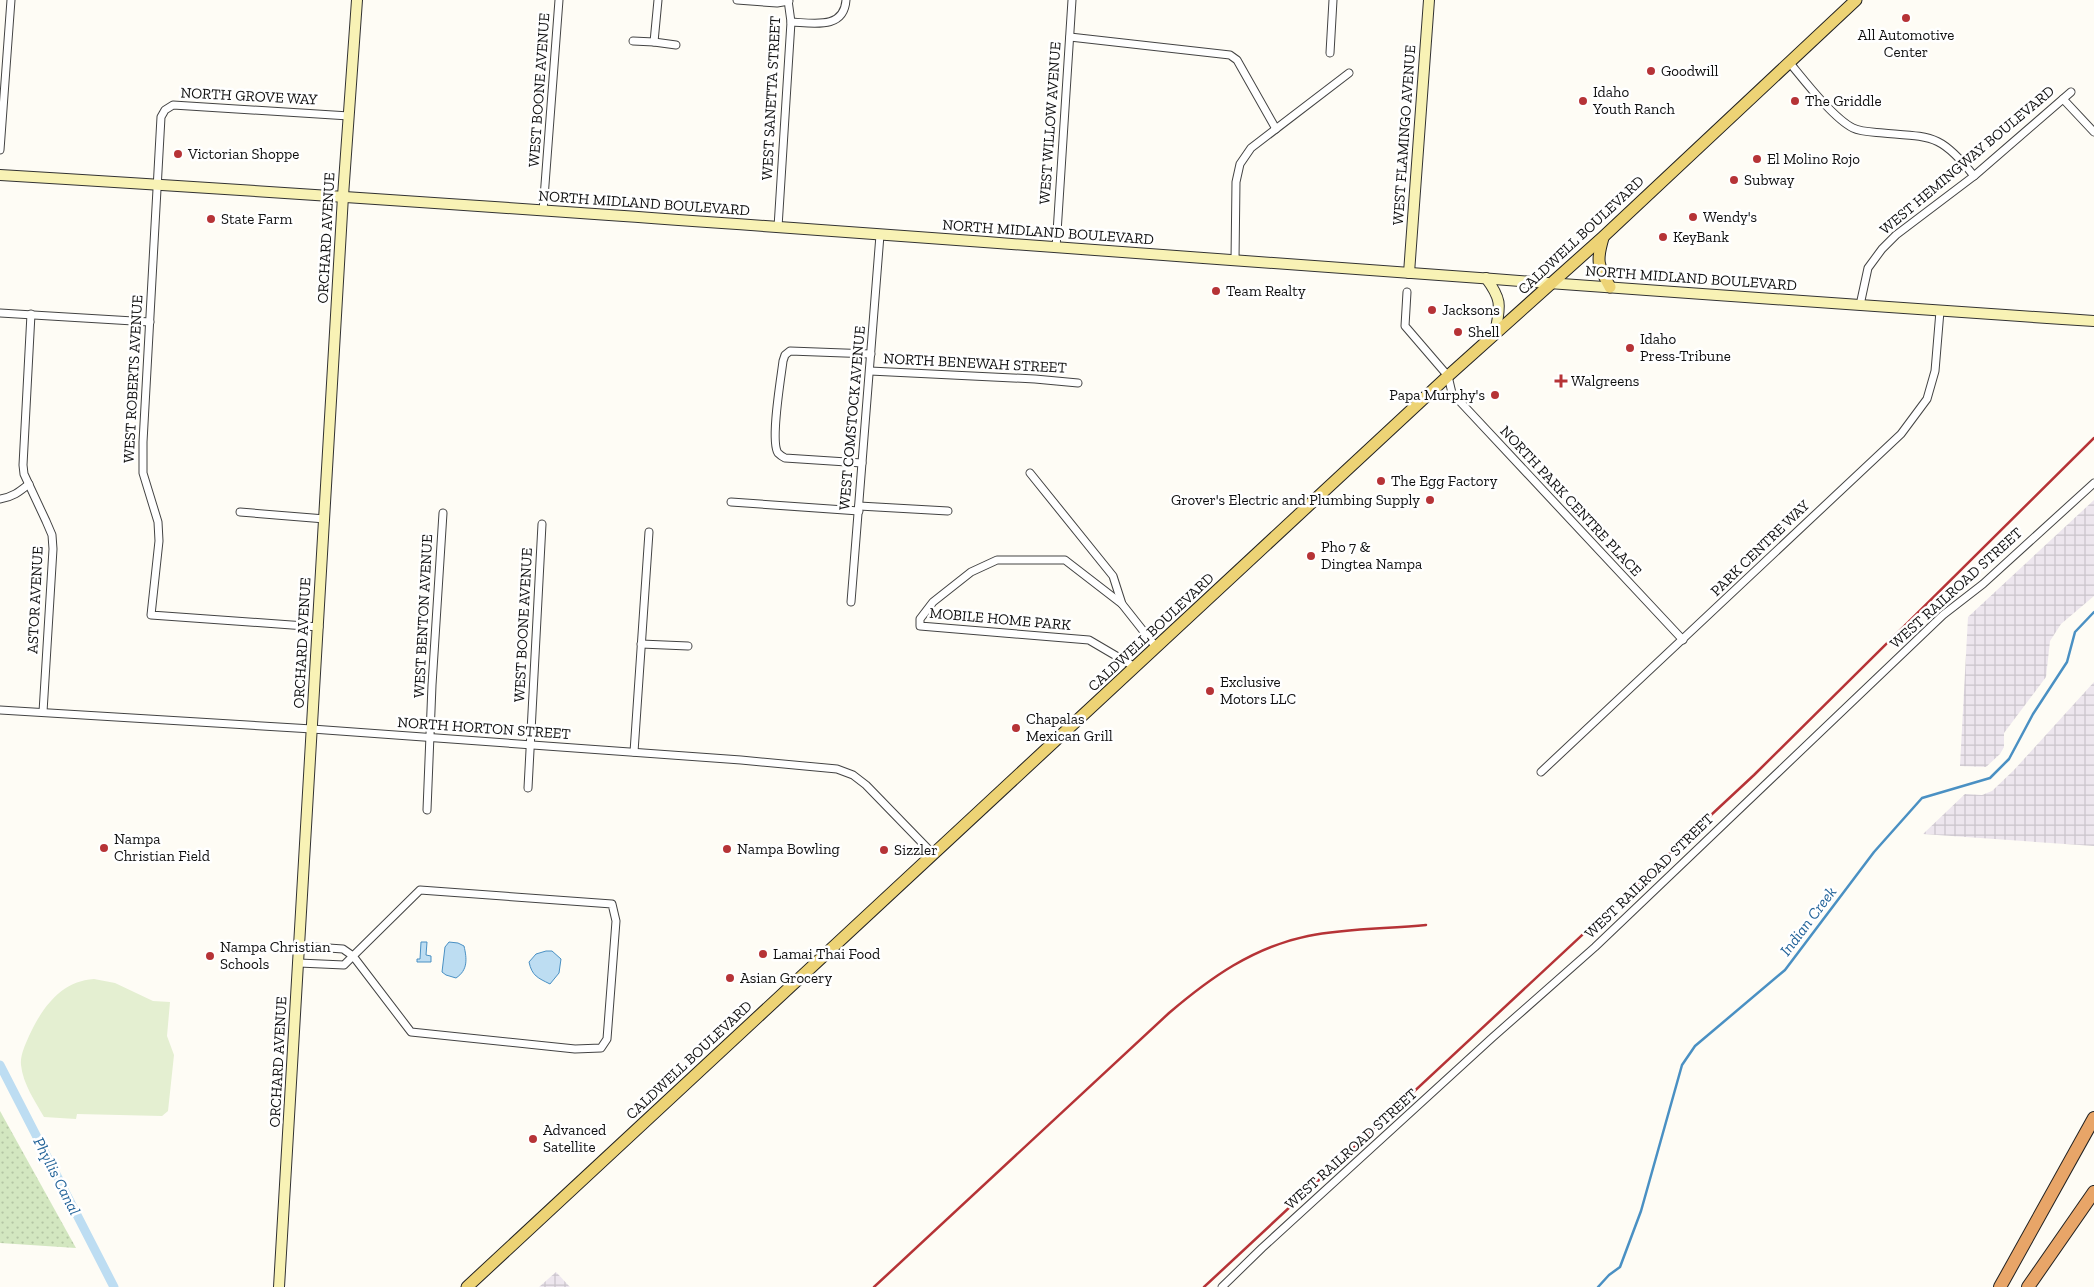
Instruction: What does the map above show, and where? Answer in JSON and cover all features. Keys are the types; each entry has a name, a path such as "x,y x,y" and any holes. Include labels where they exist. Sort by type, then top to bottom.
{"highway":[{"path":"2000,1287 2094,1118"},
{"path":"2028,1287 2094,1192"}],"main road":[{"name":"CALDWELL BOULEVARD","path":"467,1287 1448,376 1603,237 1856,0"},
{"path":"1603,237 1597,256 1601,270 1610,287"}],"street":[{"path":"0,150 11,0"},
{"name":"ORCHARD AVENUE","path":"278,1287 299,963 343,196 357,0"},
{"name":"WEST BOONE AVENUE","path":"544,211 559,0"},
{"path":"654,42 658,0"},
{"path":"737,0 777,3 788,1"},
{"path":"791,22 828,24 839,19 846,6 846,0"},
{"name":"WEST WILLOW AVENUE","path":"1056,248 1072,0"},
{"path":"1330,53 1333,0"},
{"name":"WEST FLAMINGO AVENUE","path":"1409,273 1429,0"},
{"name":"WEST SANETTA STREET","path":"778,227 791,22 788,1"},
{"path":"1070,37 1230,55 1237,60 1276,129"},
{"path":"633,41 676,45"},
{"path":"1789,62 1841,119 1853,128 1866,131 1920,135 1938,141 1954,152 1974,176"},
{"path":"1234,260 1236,182 1240,164 1251,148 1349,73"},
{"name":"WEST HEMINGWAY BOULEVARD","path":"1860,305 1868,268 1882,249 1896,235 1974,176 2071,92"},
{"path":"2063,99 2094,132"},
{"name":"NORTH GROVE WAY","path":"157,185 161,118 165,110 173,105 349,116"},
{"name":"NORTH MIDLAND BOULEVARD","path":"0,175 343,196 2094,321"},
{"name":"WEST ROBERTS AVENUE","path":"157,185 143,473 158,522 159,541 151,615 319,627"},
{"name":"WEST COMSTOCK AVENUE","path":"851,602 880,235"},
{"path":"1486,278 1499,298 1500,304 1495,334"},
{"name":"NORTH PARK CENTRE PLACE","path":"1407,292 1405,326 1448,376 1452,393 1683,640"},
{"name":"PARK CENTRE WAY","path":"1541,772 1901,434 1927,400 1935,371 1940,311"},
{"path":"0,313 150,322"},
{"name":"ASTOR AVENUE","path":"31,314 24,474 52,535 53,549 43,712"},
{"path":"862,464 785,458 779,454 776,446 776,426 784,355 790,351 871,354"},
{"name":"NORTH BENEWAH STREET","path":"870,371 1035,379 1078,383"},
{"name":"MOBILE HOME PARK","path":"1030,473 1113,576 1122,604"},
{"name":"WEST RAILROAD STREET","path":"1222,1287 1262,1248 1493,1037 1595,947 1943,615 1983,584 2094,482"},
{"path":"0,499 19,493 29,484"},
{"path":"731,502 948,511"},
{"path":"240,512 325,519"},
{"name":"WEST BENTON AVENUE","path":"427,810 429,738 443,513"},
{"name":"WEST BOONE AVENUE","path":"528,788 542,524"},
{"path":"634,752 649,532"},
{"name":"MOBILE HOME PARK","path":"1135,667 1089,640 920,626 920,619 933,602 971,572 997,560 1065,560 1122,604 1156,647"},
{"path":"641,644 688,646"},
{"name":"NORTH HORTON STREET","path":"0,710 312,729 819,766 843,770 866,785 933,854"},
{"path":"299,963 344,965 353,956 420,890 612,904 616,921 606,1039 601,1048 579,1049 411,1032 353,956 343,949 300,946"}],"shaded area":[{"path":"2094,500 2094,596 2061,624 2050,641 2046,677 2004,733 2004,747 2000,754 1986,767 1960,766 1968,617"},
{"path":"2094,682 2094,846 1923,834 1965,794 1982,795 1992,791 2014,770"},
{"path":"556,1272 570,1287 539,1287"}],"green space":[{"path":"94,979 115,983 153,1001 170,1002 167,1036 174,1055 168,1111 162,1116 77,1114 76,1119 44,1117 30,1092 24,1079 21,1062 24,1047 34,1026 47,1006 62,991 82,981"},
{"path":"0,1111 76,1248 0,1243"}],"water":[{"path":"421,942 427,942 426,955 431,956 431,962 417,962 417,959 420,959"},
{"path":"449,942 464,946 465,951 465,968 456,978 442,972 445,947"},
{"path":"552,951 561,959 559,973 550,984 536,976 529,962 536,954"}],"waterway":[{"name":"Indian Creek","path":"1598,1287 1620,1267 1641,1211 1682,1065 1695,1046 1785,970 1874,852 1922,798 1990,778 2009,759 2033,714 2067,662 2075,632 2094,612"},
{"name":"Phyllis Canal","path":"0,1065 114,1287"}],"railway":[{"path":"1204,1287 1754,775 2094,438"},
{"path":"874,1287 1169,1013 1216,976 1269,948 1308,936 1352,930 1426,925"}],"place":[{"name":"All Automotive Center","path":"1906,18"},
{"name":"Goodwill","path":"1651,71"},
{"name":"Idaho Youth Ranch","path":"1583,101"},
{"name":"The Griddle","path":"1795,101"},
{"name":"Victorian Shoppe","path":"178,154"},
{"name":"El Molino Rojo","path":"1757,159"},
{"name":"Subway","path":"1734,180"},
{"name":"Wendy's","path":"1693,217"},
{"name":"State Farm","path":"211,219"},
{"name":"KeyBank","path":"1663,237"},
{"name":"Team Realty","path":"1216,291"},
{"name":"Jacksons","path":"1432,310"},
{"name":"Shell","path":"1458,332"},
{"name":"Idaho Press-Tribune","path":"1630,348"},
{"name":"Walgreens","path":"1561,381"},
{"name":"Papa Murphy's","path":"1495,395"},
{"name":"The Egg Factory","path":"1381,481"},
{"name":"Grover's Electric and Plumbing Supply","path":"1430,500"},
{"name":"Pho 7 & Dingtea Nampa","path":"1311,556"},
{"name":"Exclusive Motors LLC","path":"1210,691"},
{"name":"Chapalas Mexican Grill","path":"1016,728"},
{"name":"Nampa Christian Field","path":"104,848"},
{"name":"Nampa Bowling","path":"727,849"},
{"name":"Sizzler","path":"884,850"},
{"name":"Lamai Thai Food","path":"763,954"},
{"name":"Nampa Christian Schools","path":"210,956"},
{"name":"Asian Grocery","path":"730,978"},
{"name":"Advanced Satellite","path":"533,1139"}]}
